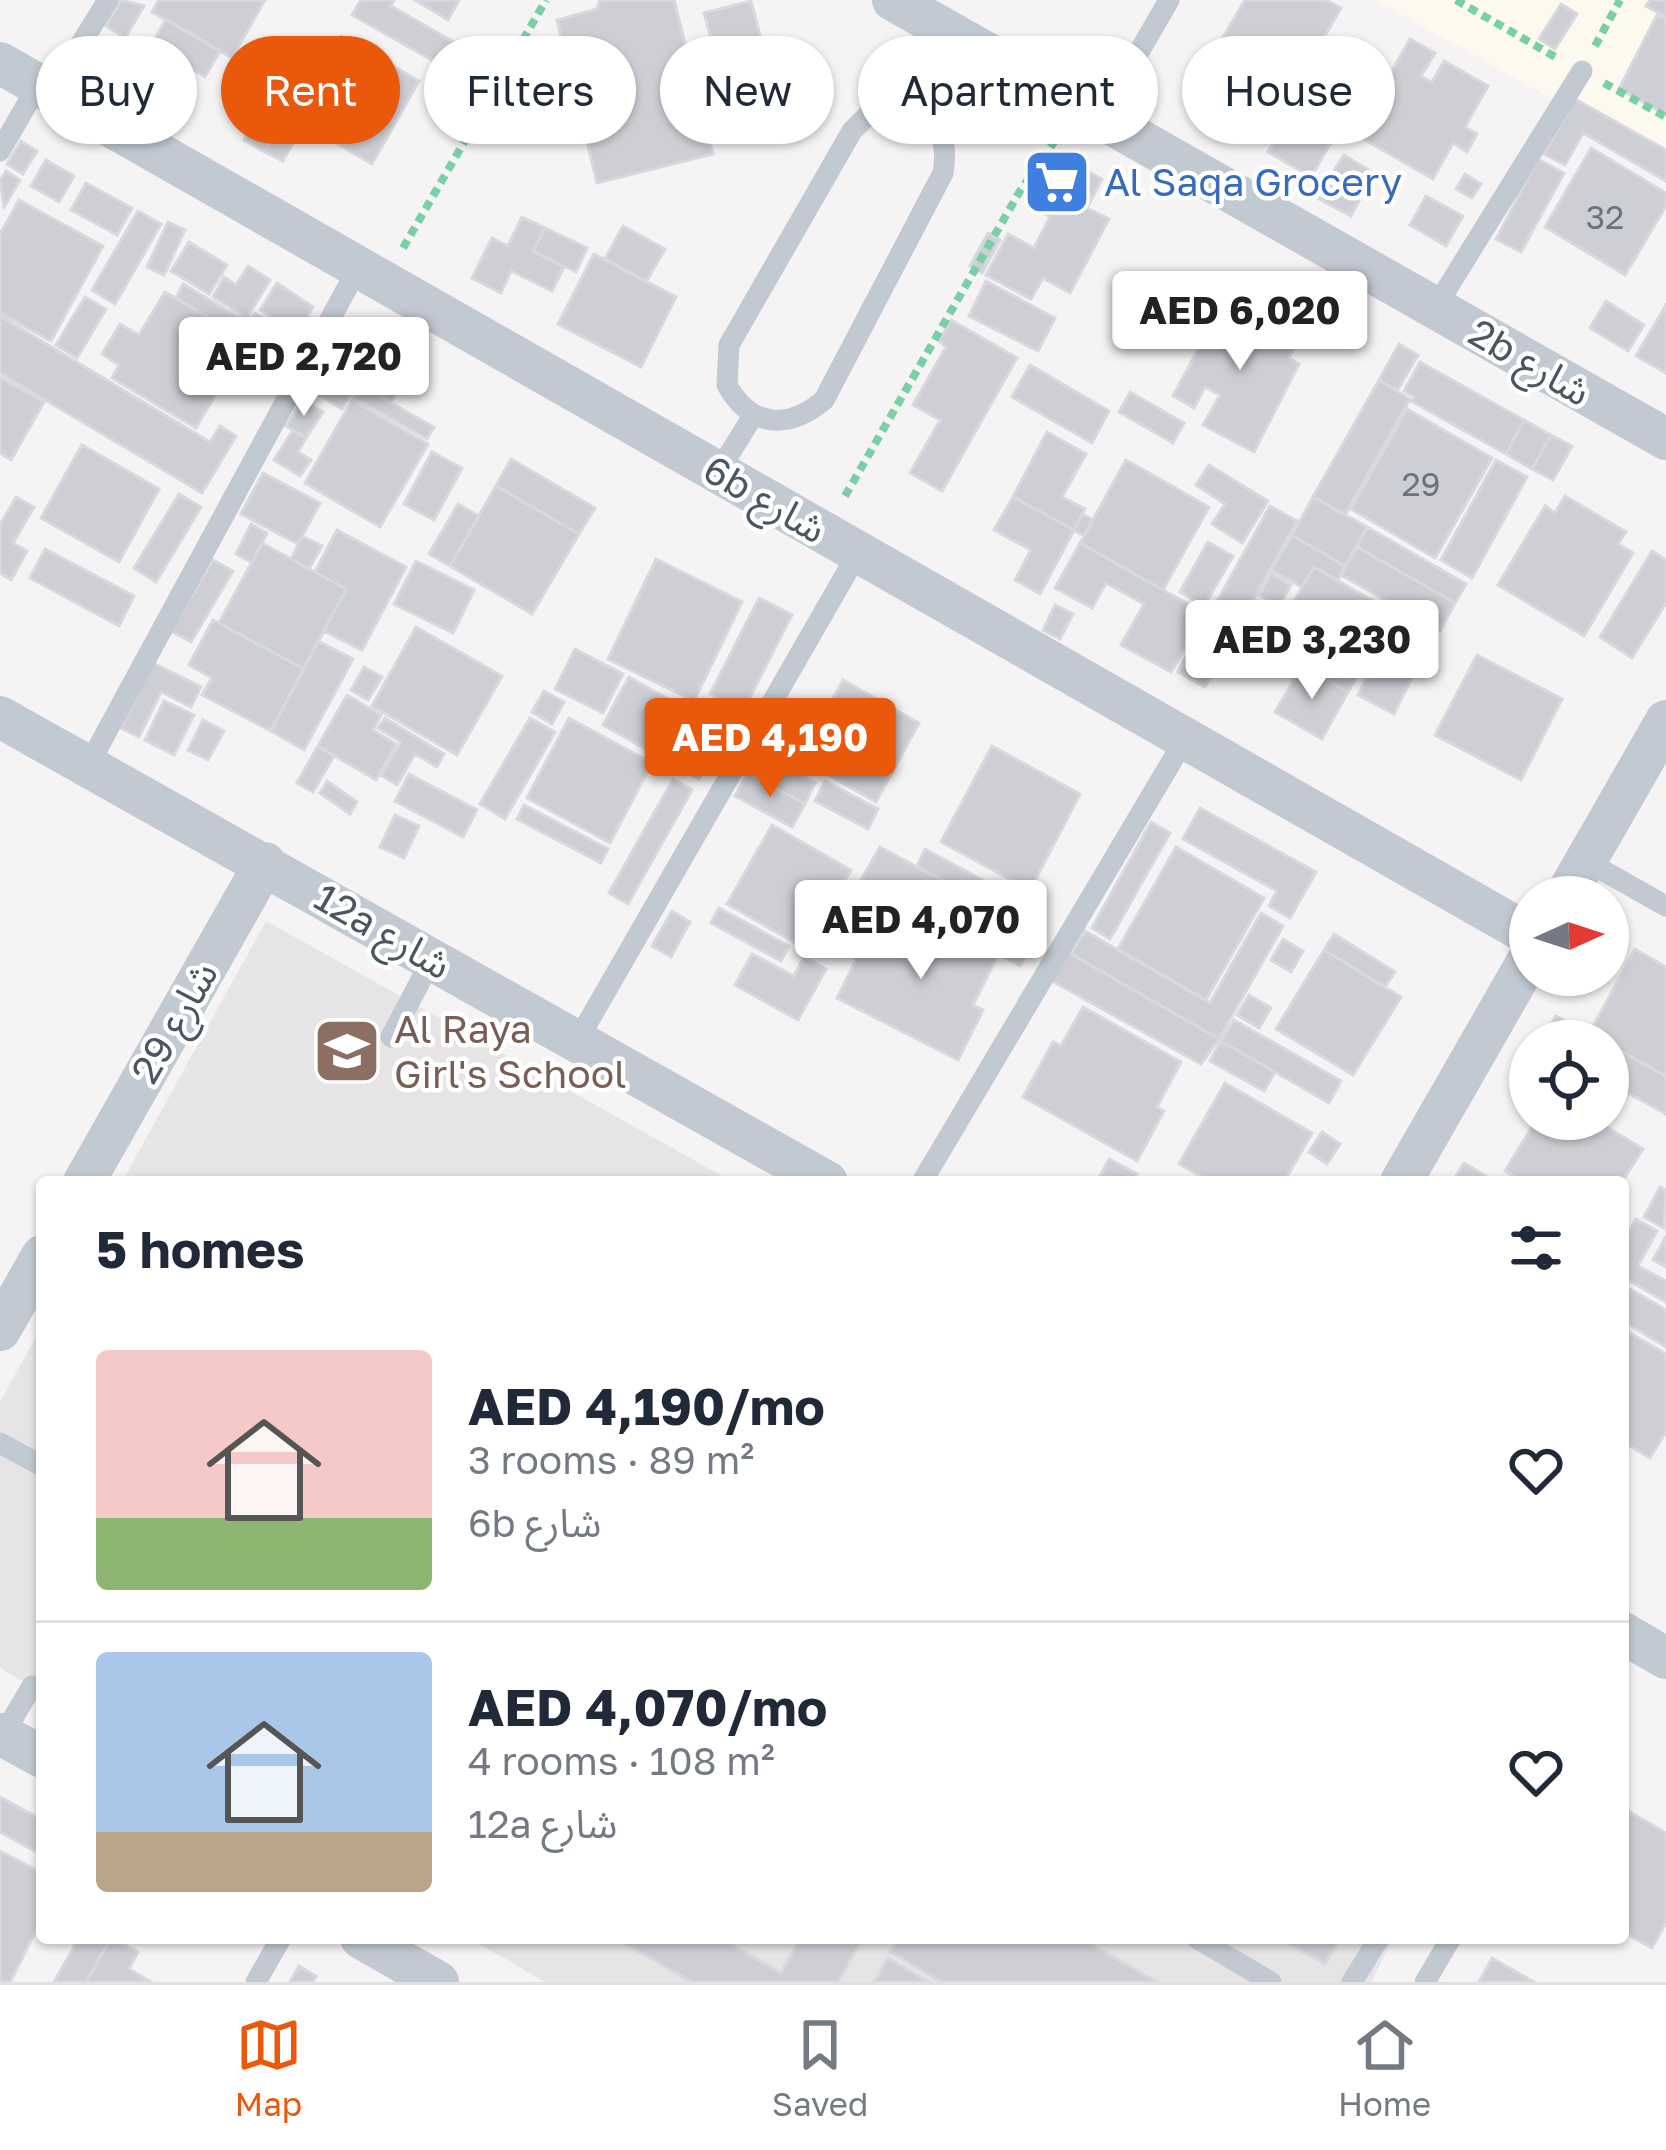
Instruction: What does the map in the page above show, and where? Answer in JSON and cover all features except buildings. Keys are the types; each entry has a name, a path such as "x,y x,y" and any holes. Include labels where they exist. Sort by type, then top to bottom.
{"street":[{"name":"2b شارع","path":"893,0 957,36"},
{"name":"6b شارع","path":"0,64 36,84"},
{"name":"6b شارع","path":"143,144 1509,923"},
{"name":"2b شارع","path":"1147,144 1666,439"},
{"name":"12a شارع","path":"0,718 816,1176"},
{"path":"1577,876 1666,722"},
{"name":"شارع 29","path":"100,1176 265,863"},
{"path":"1403,1176 1509,993"},
{"path":"1,1325 36,1266"},
{"path":"1629,1641 1666,1658"},
{"path":"1,1734 36,1754"},
{"path":"372,1944 438,1982"}],"lane":[{"path":"86,36 108,0"},
{"path":"1148,36 1169,0"},
{"path":"1435,308 1582,71"},
{"path":"0,151 36,88"},
{"path":"858,125 729,345 727,385 753,416 778,423 804,417 824,400 944,173 945,144"},
{"path":"88,766 372,273"},
{"path":"718,472 753,416"},
{"path":"576,1043 858,554"},
{"path":"926,1176 1185,739"},
{"path":"1629,895 1666,906"},
{"path":"391,1037 432,959"},
{"path":"0,1443 36,1463"},
{"path":"1,1734 32,1686"},
{"path":"256,1982 277,1944"},
{"path":"1206,1944 1271,1982"},
{"path":"1352,1982 1375,1944"},
{"path":"1425,1982 1447,1944"}],"path":[{"path":"372,273 546,0"},
{"path":"1582,71 1620,0"},
{"path":"830,487 848,498 1020,191 1053,144"}],"shaded area":[{"path":"1375,0 1666,0 1666,162"},
{"name":"Al Raya Girl's School","path":"266,921 722,1176 125,1176"},
{"path":"36,1337 36,1689 0,1668 0,1402"},
{"path":"479,1944 1390,1944 1371,1982 545,1982"}],"place":[{"name":"Al Saqa Grocery","path":"1057,182"},
{"name":"Al Raya Girl's School","path":"347,1051"}]}
